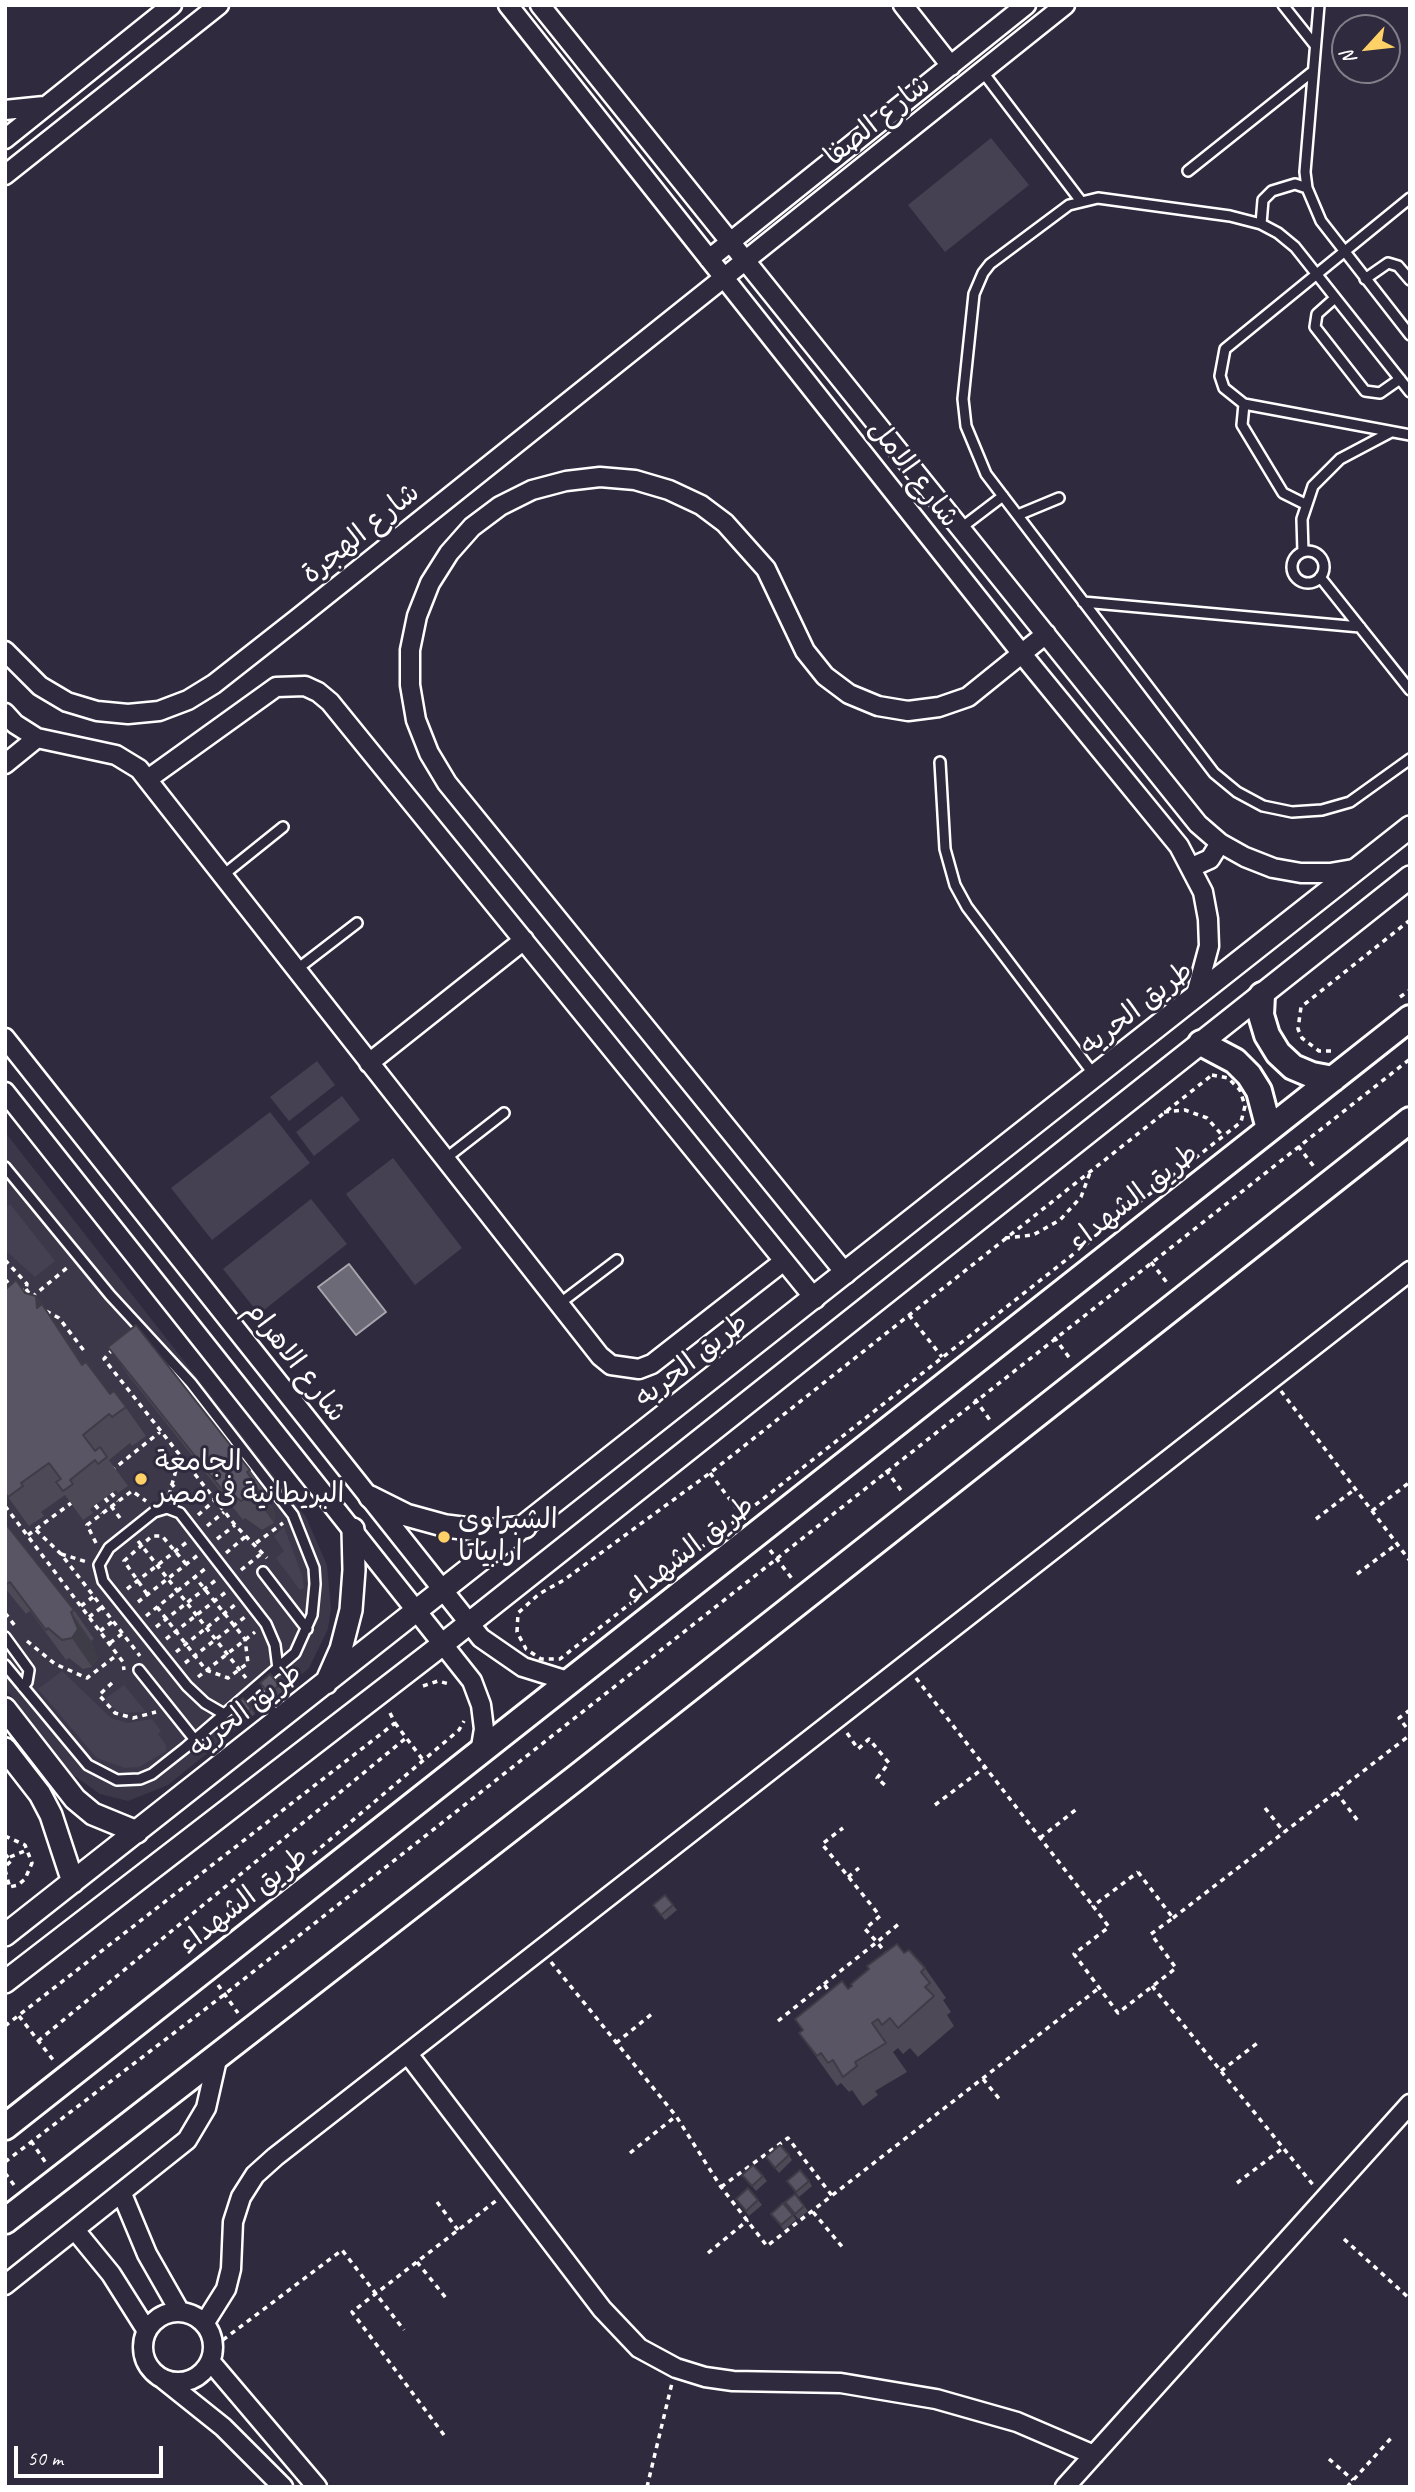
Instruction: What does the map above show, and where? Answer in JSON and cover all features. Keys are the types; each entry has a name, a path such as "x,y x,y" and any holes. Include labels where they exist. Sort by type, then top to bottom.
{"main road":[{"path":"1262,995 1264,1025 1278,1053 1293,1067 1312,1075 1333,1079"},
{"name":"طريق الشهداء","path":"5,2127 1333,1079 1400,1012"},
{"path":"1201,1043 1227,1056 1249,1075 1259,1091 1269,1129"},
{"path":"5,2221 577,1777 1410,1120"}],"street":[{"path":"5,139 172,5"},
{"path":"5,175 219,5"},
{"name":"شارع الامل","path":"508,5 1022,654 1179,846 1203,892 1209,946 1204,974 1195,999"},
{"name":"شارع الامل","path":"540,5 1199,824 1220,843 1245,858 1282,869 1330,873 1359,867"},
{"path":"903,5 951,66"},
{"name":"شارع الصفا","path":"709,259 1027,5"},
{"name":"شارع الصفا","path":"724,278 1065,5"},
{"path":"5,110 47,105"},
{"name":"شارع الهجرة","path":"5,651 40,686 67,702 97,711 128,714 159,711 188,700 246,659 724,278"},
{"path":"871,1305 447,783 429,753 414,709 410,650 417,616 436,573 472,527 500,506 532,490 565,481 600,477 635,480 669,490 701,505 725,523 766,569 805,652 825,676 849,694 888,708 908,710 939,707 968,697 1046,634"},
{"path":"148,779 276,687 298,685 318,692 330,702 815,1299"},
{"path":"5,713 15,724 37,738 116,755 128,761 148,779 600,1356 624,1369 639,1369 652,1364 784,1261"},
{"path":"5,764 37,738"},
{"name":"طريق الحريه","path":"5,1935 419,1612 1410,827"},
{"path":"1192,867 1210,859 1220,843"},
{"path":"5,1982 443,1644 1410,877"},
{"path":"369,1063 524,940"},
{"name":"شارع الاهرام","path":"5,1038 481,1638 523,1667 571,1682"},
{"name":"شارع الاهرام","path":"5,1092 472,1681 481,1705 484,1730 480,1753"},
{"path":"1068,1099 1092,1130"},
{"path":"204,2324 226,2289 231,2269 233,2222 241,2197 256,2175 1410,1271"},
{"path":"298,1460 324,1439"},
{"path":"318,1484 343,1464"},
{"path":"370,1497 406,1515 446,1526 486,1531 525,1527"},
{"path":"325,1686 341,1649 351,1610 353,1529"},
{"path":"5,1709 75,1799 104,1819 137,1832"},
{"path":"280,1720 305,1750"},
{"path":"5,1749 40,1794 51,1815 73,1882"},
{"path":"408,2054 619,2330 639,2348 676,2368 733,2381 841,2383 903,2392 1017,2422 1094,2455"},
{"path":"5,2285 122,2194 194,2131 206,2108 218,2056"},
{"path":"1065,2487 1410,2104"},
{"path":"122,2194 147,2254 180,2312"},
{"path":"75,2230 111,2274 147,2331"},
{"path":"283,2487 223,2427 152,2371 145,2358 143,2345 147,2331 155,2320 180,2312 194,2316 204,2324 212,2354 317,2487"},
{"path":"163,2379 177,2382 191,2380 203,2372 212,2354"}],"lane":[{"path":"1283,5 1314,44"},
{"path":"1319,5 1305,172 1307,188 1321,221 1410,335"},
{"path":"982,71 1080,200"},
{"path":"1188,171 1312,72"},
{"path":"1261,224 1264,200 1272,191 1283,185 1307,188"},
{"path":"1410,391 1295,247 1261,224 1230,216 1098,198 1080,200 990,264 974,294 963,399 967,426 986,474 1214,773 1237,792 1264,806 1292,812 1322,810 1350,802 1410,759"},
{"path":"1410,198 1225,349 1220,376 1224,388 1244,404 1410,435"},
{"path":"1365,279 1388,262 1398,265 1410,280"},
{"path":"1335,298 1317,314 1315,327 1365,391 1380,393 1400,379"},
{"path":"1244,404 1241,425 1283,492 1305,504"},
{"path":"1303,552 1301,535 1305,504 1325,471 1340,459 1391,432"},
{"path":"961,528 1003,496"},
{"path":"1018,516 1059,498"},
{"path":"1303,552 1315,553 1323,561 1320,577 1309,584 1296,579 1293,560 1303,552"},
{"path":"1320,577 1410,690"},
{"path":"1083,602 1360,627"},
{"path":"940,762 945,849 955,885 967,907 1096,1077"},
{"path":"222,876 283,827"},
{"path":"296,970 357,923"},
{"path":"445,1159 504,1113"},
{"path":"5,1167 79,1258 191,1383 293,1515 314,1568 315,1599 307,1629 295,1653 152,1774 129,1780 108,1777 79,1756 5,1665"},
{"path":"559,1304 617,1260"},
{"path":"224,1714 195,1695 116,1597 100,1573 103,1553 154,1512 167,1508 180,1513 256,1609 271,1634 278,1669"},
{"path":"263,1572 307,1629"},
{"path":"5,1637 29,1670 23,1687"},
{"path":"139,1670 195,1740"},
{"path":"254,1689 280,1720"}],"path":[{"path":"1340,1044 1330,1052 1310,1046 1298,1028 1301,1007 1410,920"},
{"path":"1400,1012 1410,990"},
{"path":"5,2162 225,1994 975,1399 1410,1059"},
{"path":"1212,1075 1228,1078 1240,1090 1245,1105 1241,1122 1223,1136 560,1659 541,1659 526,1649 517,1632 518,1613 539,1594 564,1580 710,1473 1002,1238 1212,1075"},
{"path":"1162,1112 1185,1110 1207,1118 1223,1136"},
{"path":"1298,1146 1318,1172"},
{"path":"1002,1238 1033,1235 1060,1220 1081,1198 1092,1168"},
{"path":"32,1297 79,1258"},
{"path":"5,1260 27,1284 26,1289 36,1302"},
{"path":"1151,1262 1171,1289"},
{"path":"5,1279 13,1293 26,1289"},
{"path":"40,1309 60,1318 85,1352"},
{"path":"908,1315 942,1357"},
{"path":"1055,1337 1074,1365"},
{"path":"114,1348 104,1359 235,1525 256,1543 275,1566"},
{"path":"1272,1379 1410,1561"},
{"path":"975,1399 995,1428"},
{"path":"110,1472 160,1432"},
{"path":"171,1483 180,1456"},
{"path":"886,1470 907,1498"},
{"path":"1372,1511 1410,1482"},
{"path":"1316,1519 1355,1489"},
{"path":"93,1539 87,1525 111,1506 132,1491 145,1501"},
{"path":"111,1493 118,1501"},
{"path":"105,1498 237,1668"},
{"path":"27,1535 76,1500"},
{"path":"188,1523 215,1500"},
{"path":"95,1505 102,1513"},
{"path":"5,1506 123,1662 151,1641 176,1631 196,1616 215,1601 231,1578 263,1552"},
{"path":"89,1617 225,1512"},
{"path":"256,1543 293,1515"},
{"path":"100,1631 235,1525"},
{"path":"36,1530 61,1554 136,1652"},
{"path":"147,1594 124,1561 141,1545 159,1534 186,1564"},
{"path":"109,1644 246,1536"},
{"path":"1357,1574 1397,1544"},
{"path":"61,1554 100,1565"},
{"path":"157,1607 206,1670 228,1678 237,1668 248,1663 247,1638 195,1577"},
{"path":"151,1641 167,1619 205,1588 231,1578"},
{"path":"81,1606 108,1586"},
{"path":"166,1659 246,1596"},
{"path":"175,1671 256,1609"},
{"path":"5,1613 18,1629"},
{"path":"24,1636 55,1664 87,1678 117,1655"},
{"path":"200,1675 247,1638"},
{"path":"905,1681 913,1675 1109,1927 1074,1954 1118,2012 1177,1968 1151,1934 1410,1734 1399,1718 1410,1710"},
{"path":"422,1687 438,1681 455,1686"},
{"path":"112,1683 100,1691 99,1697 115,1713 133,1718 156,1712"},
{"path":"394,1707 387,1713 423,1761"},
{"path":"306,1859 459,1730 467,1716"},
{"path":"5,2026 395,1723"},
{"path":"853,1723 846,1734 858,1749 869,1739 890,1763 877,1778 887,1787"},
{"path":"38,2041 406,1738"},
{"path":"936,1805 985,1767"},
{"path":"1336,1792 1358,1821"},
{"path":"1040,1838 1078,1808"},
{"path":"1265,1808 1284,1832"},
{"path":"843,1828 822,1844 880,1916 865,1929 892,1962"},
{"path":"5,1836 18,1839 28,1850 30,1871 22,1882 8,1888 5,1868 11,1861 8,1855 28,1850"},
{"path":"848,1877 859,1868"},
{"path":"1093,1906 1138,1872 1173,1918"},
{"path":"22,1882 26,1888"},
{"path":"778,2021 901,1922"},
{"path":"541,1950 676,2116 721,2187 768,2246 1100,1988"},
{"path":"207,1968 243,2021"},
{"path":"824,1983 831,1994"},
{"path":"1152,1986 1324,2199"},
{"path":"616,2043 653,2013"},
{"path":"19,2016 58,2066"},
{"path":"1222,2071 1260,2041"},
{"path":"983,2079 1001,2101"},
{"path":"630,2153 676,2116"},
{"path":"721,2187 788,2138 833,2197"},
{"path":"31,2141 52,2172"},
{"path":"1237,2183 1283,2147"},
{"path":"444,2435 352,2312 511,2189"},
{"path":"437,2202 458,2230"},
{"path":"813,2212 844,2249"},
{"path":"708,2253 748,2220"},
{"path":"1343,2239 1410,2299"},
{"path":"212,2354 342,2250 404,2330"},
{"path":"418,2262 446,2298"},
{"path":"647,2487 676,2368"},
{"path":"1347,2487 1393,2436"},
{"path":"1329,2459 1353,2480"}],"shaded area":[{"path":"991,138 1029,185 945,252 908,205"},
{"path":"317,1061 335,1085 289,1121 270,1097"},
{"path":"342,1096 360,1120 314,1156 296,1132"},
{"path":"270,1112 310,1163 212,1240 171,1188"},
{"name":"الجامعة البريطانية فى مصر","path":"5,1132 306,1517 327,1565 331,1608 328,1629 309,1668 245,1722 242,1720 233,1726 236,1730 168,1785 128,1801 100,1794 73,1775 5,1688"},
{"path":"393,1158 462,1248 415,1285 346,1194"},
{"path":"311,1199 347,1244 259,1314 223,1269"},
{"path":"10,1204 55,1261 35,1277 5,1250 5,1208"},
{"path":"349,1264 386,1312 356,1335 318,1287"},
{"path":"284,1527 302,1575 304,1588 300,1590 276,1558 284,1551 274,1536"},
{"path":"62,1671 111,1718 128,1723 152,1719 161,1731 158,1734 166,1745 166,1751 139,1767 125,1768 97,1758 38,1689"},
{"path":"124,1685 146,1712 122,1713 106,1704 105,1699"}],"building":[{"path":"16,1280 25,1293 36,1296 37,1308 42,1304 82,1365 86,1362 110,1394 114,1391 126,1407 112,1417 109,1414 83,1435 95,1451 100,1447 107,1457 98,1464 95,1460 70,1480 73,1484 63,1491 56,1482 61,1479 49,1463 21,1483 23,1486 8,1497 5,1493 5,1290"},
{"path":"136,1325 250,1470 247,1472 255,1484 253,1494 241,1501 225,1489 223,1491 108,1347"},
{"path":"5,1523 74,1610 71,1612 78,1629 72,1638 62,1640 48,1628 46,1630 10,1582 5,1585"},
{"path":"270,1674 279,1685 269,1694 260,1683"},
{"path":"243,1698 251,1709 241,1717 232,1706"},
{"path":"665,1895 673,1905 661,1915 653,1905"},
{"path":"897,1944 904,1953 909,1950 925,1968 921,1972 930,1983 925,1987 934,1996 898,2028 890,2018 882,2025 878,2019 872,2023 886,2043 855,2062 857,2066 843,2077 833,2060 828,2063 821,2053 817,2056 799,2033 803,2030 795,2019 842,1981 848,1989 869,1969 867,1966"},
{"path":"780,2145 789,2155 775,2168 766,2157"},
{"path":"753,2165 763,2176 752,2186 742,2175"},
{"path":"800,2170 809,2181 796,2192 787,2181"},
{"path":"748,2188 758,2200 746,2211 736,2199"},
{"path":"795,2194 804,2206 795,2214 785,2202"},
{"path":"783,2203 793,2215 781,2225 771,2214"}],"place":[{"name":"الجامعة البريطانية فى مصر","path":"141,1479"},
{"name":"الشبراوى ارابياتا","path":"444,1537"}]}
